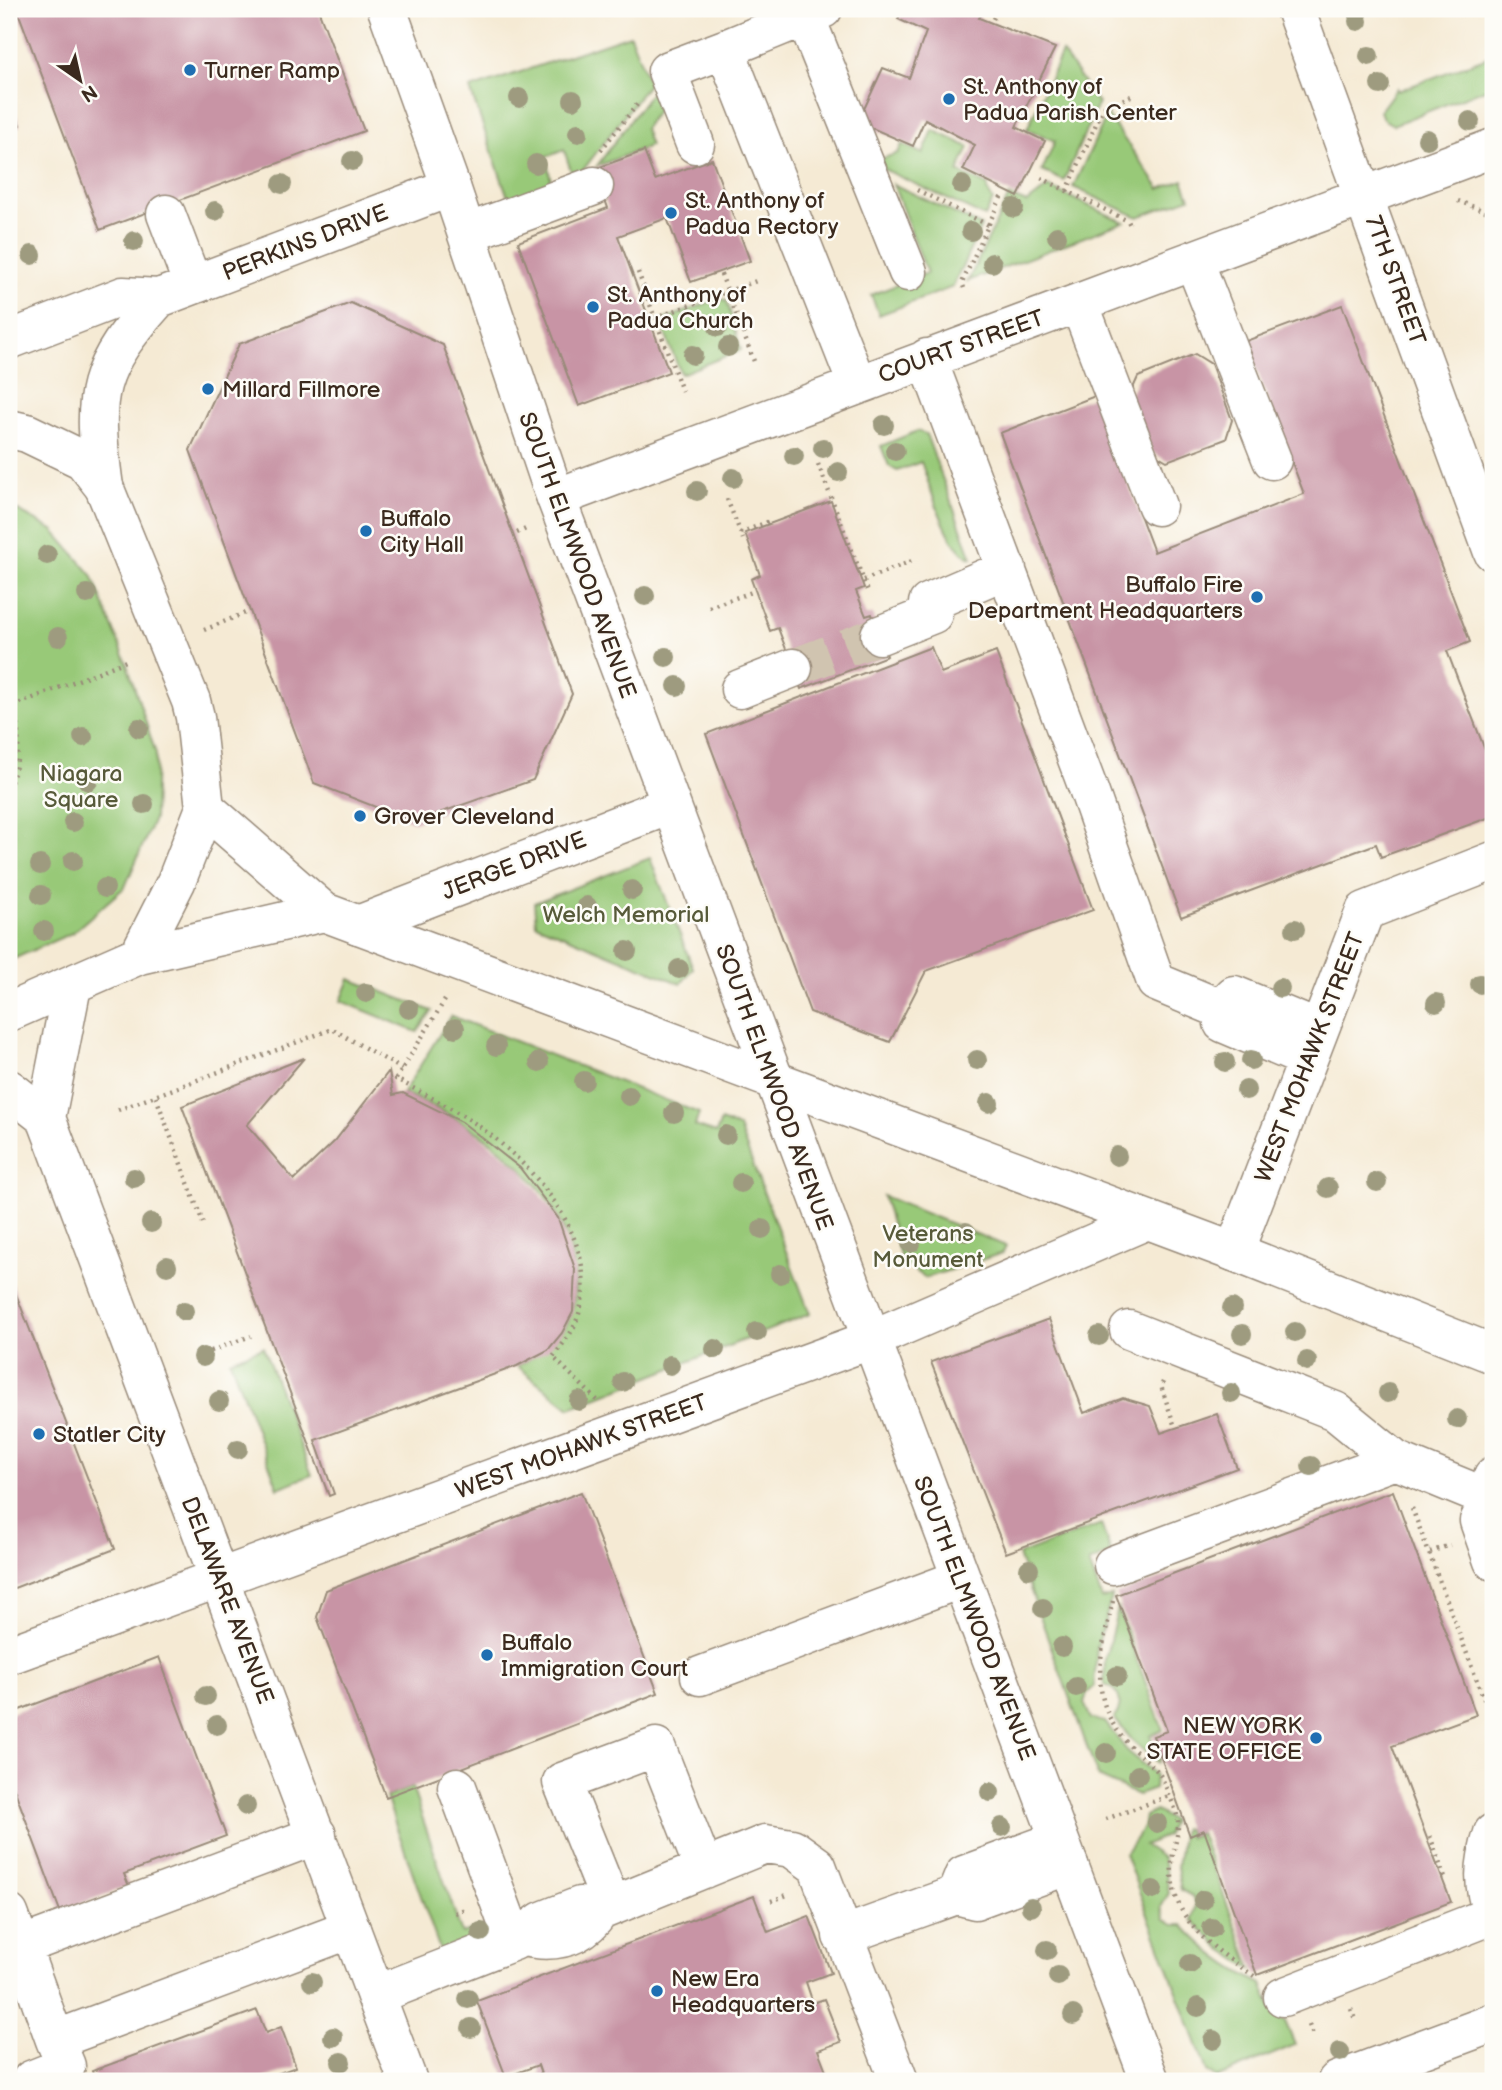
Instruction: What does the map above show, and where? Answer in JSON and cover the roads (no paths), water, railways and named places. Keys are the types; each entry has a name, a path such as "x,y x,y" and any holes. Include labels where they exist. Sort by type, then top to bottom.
{"main road":[{"name":"SOUTH ELMWOOD AVENUE","path":"387,9 452,187 556,498 1150,2081"},
{"name":"7TH STREET","path":"1295,9 1366,197 1493,552"},
{"path":"695,144 667,71 814,13 908,272"},
{"path":"725,49 858,384"},
{"name":"COURT STREET","path":"556,498 1493,148"},
{"path":"467,233 594,173"},
{"name":"PERKINS DRIVE","path":"9,340 123,296 176,291 452,187"},
{"path":"166,214 176,291"},
{"path":"1194,261 1272,460"},
{"name":"PERKINS DRIVE","path":"104,487 96,429 98,394 111,360 127,334 176,291"},
{"path":"1079,303 1157,506"},
{"path":"927,358 1088,788 1156,982 1221,1009 1223,1023 1314,1045"},
{"path":"9,429 27,433 83,460 104,487 193,709 205,808 176,882 139,955 9,1012"},
{"path":"880,635 1007,569"},
{"path":"740,689 793,668"},
{"name":"JERGE DRIVE","path":"139,955 341,918 670,805"},
{"path":"205,808 341,918 1234,1252 1493,1354"},
{"name":"WEST MOHAWK STREET","path":"1234,1252 1365,911 1493,861"},
{"path":"9,1089 46,1118 72,986"},
{"name":"DELAWARE AVENUE","path":"46,1118 408,2081"},
{"name":"WEST MOHAWK STREET","path":"9,1656 870,1339 1147,1220"},
{"path":"1129,1330 1335,1411 1395,1460 1492,1491 1479,1521 1493,1561"},
{"path":"1114,1580 1395,1460"},
{"path":"700,1676 960,1579"},
{"path":"606,1908 562,1782 656,1746 704,1868"},
{"path":"457,1787 519,1939"},
{"path":"1272,1989 1493,1916 1484,1891 1484,1863 1493,1833"},
{"path":"30,2081 66,2066 15,1930 317,1835"},
{"path":"376,1995 519,1939 547,1942 588,1928 606,1908 765,1844 792,1848 817,1866 899,2081"},
{"path":"842,1936 956,1895 975,1900 1064,1853"},
{"path":"55,2040 351,1929"},
{"path":"1337,2081 1493,2023"}],"tunnel":[{"path":"793,668 880,635"}],"place":[{"name":"Turner Ramp","path":"190,70"},
{"name":"St. Anthony of Padua Parish Center","path":"949,99"},
{"name":"St. Anthony of Padua Rectory","path":"671,213"},
{"name":"St. Anthony of Padua Church","path":"593,307"},
{"name":"Millard Fillmore","path":"208,389"},
{"name":"Buffalo City Hall","path":"366,531"},
{"name":"Buffalo Fire Department Headquarters","path":"1257,597"},
{"name":"Grover Cleveland","path":"360,816"},
{"name":"Statler City","path":"39,1434"},
{"name":"Buffalo Immigration Court","path":"487,1655"},
{"name":"NEW YORK STATE OFFICE","path":"1316,1738"},
{"name":"New Era Headquarters","path":"657,1991"}],"park label":[{"name":"Niagara Square","path":"81,786"},
{"name":"Welch Memorial","path":"626,914"},
{"name":"Veterans Monument","path":"928,1246"}]}
